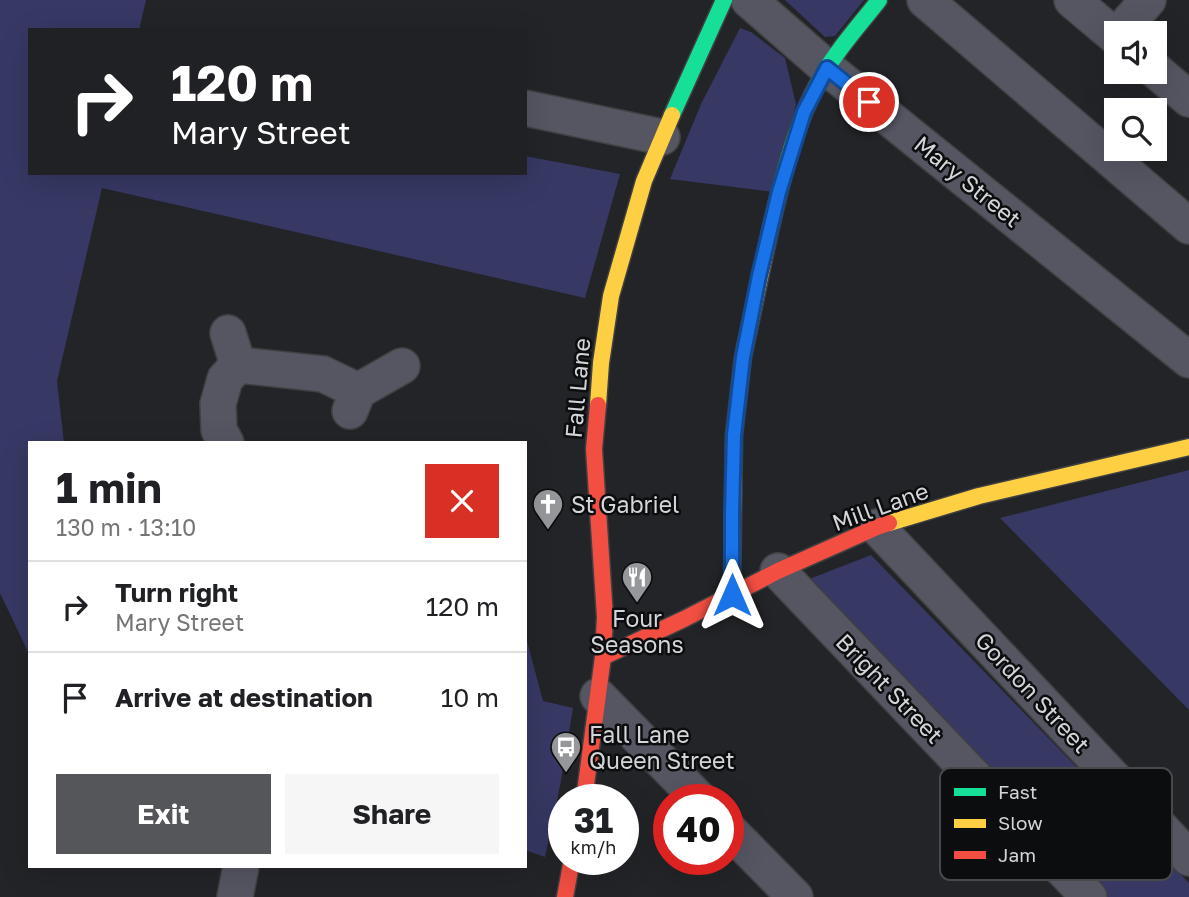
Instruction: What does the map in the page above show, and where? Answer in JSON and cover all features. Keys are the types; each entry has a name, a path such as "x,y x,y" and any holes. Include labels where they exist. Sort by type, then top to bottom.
{"street":[{"name":"Fall Lane","path":"585,784 606,617 594,449 601,363 611,296 644,181 724,0"},
{"name":"Mary Street","path":"749,0 827,68 1189,360"},
{"path":"732,595 734,435 743,357 779,192 804,112 827,68 879,0"},
{"path":"925,0 1189,226"},
{"path":"1072,0 1104,26"},
{"path":"1130,21 1148,0"},
{"path":"1167,80 1189,99"},
{"path":"527,108 662,137"},
{"path":"225,441 219,429 218,404 233,349 323,374 354,401 402,366"},
{"name":"Mill Lane","path":"603,657 778,570 877,527 979,496 1189,447"},
{"name":"Gordon Street","path":"877,527 1104,768"},
{"name":"Bright Street","path":"778,570 966,768"},
{"path":"598,696 684,784"},
{"name":"Gordon Street","path":"1172,840 1189,858"},
{"path":"744,845 795,897"},
{"path":"235,897 241,868"},
{"path":"565,897 569,875"},
{"name":"Bright Street","path":"1073,880 1089,897"}],"shaded area":[{"path":"0,0 146,0 139,28 28,28 28,175 527,175 527,156 620,174 585,298 102,188 57,381 64,441 28,441 28,652 0,593"},
{"path":"785,0 864,0 835,36 825,37"},
{"path":"740,28 751,32 785,58 796,104 775,192 670,179 701,104"},
{"path":"1189,470 1189,710 1000,518"},
{"path":"871,555 1078,768 980,768 808,591 812,578"},
{"path":"527,641 543,701 573,708 560,784 548,784 548,843 545,857 527,851"},
{"path":"1172,865 1189,883 1189,897 1106,897 1089,880 1172,880"}],"traffic: fast":[{"path":"672,115 724,0"},
{"path":"768,240 790,151 806,108 833,59 879,0"}],"traffic: slow":[{"path":"598,405 611,296 644,181 672,115"},
{"path":"732,595 734,435 743,357 768,240"},
{"path":"889,523 979,496 1189,447"}],"traffic: jam":[{"path":"586,784 603,657 605,617 594,449 598,405"},
{"path":"603,657 778,571 889,523"},
{"path":"565,897 569,875"}],"place":[{"name":"St Gabriel","path":"548,531"},
{"name":"Four Seasons","path":"637,604"},
{"name":"Fall Lane Queen Street","path":"566,774"}],"route":[{"path":"732,595 734,435 743,357 779,192 804,112 827,68 869,102"}]}
